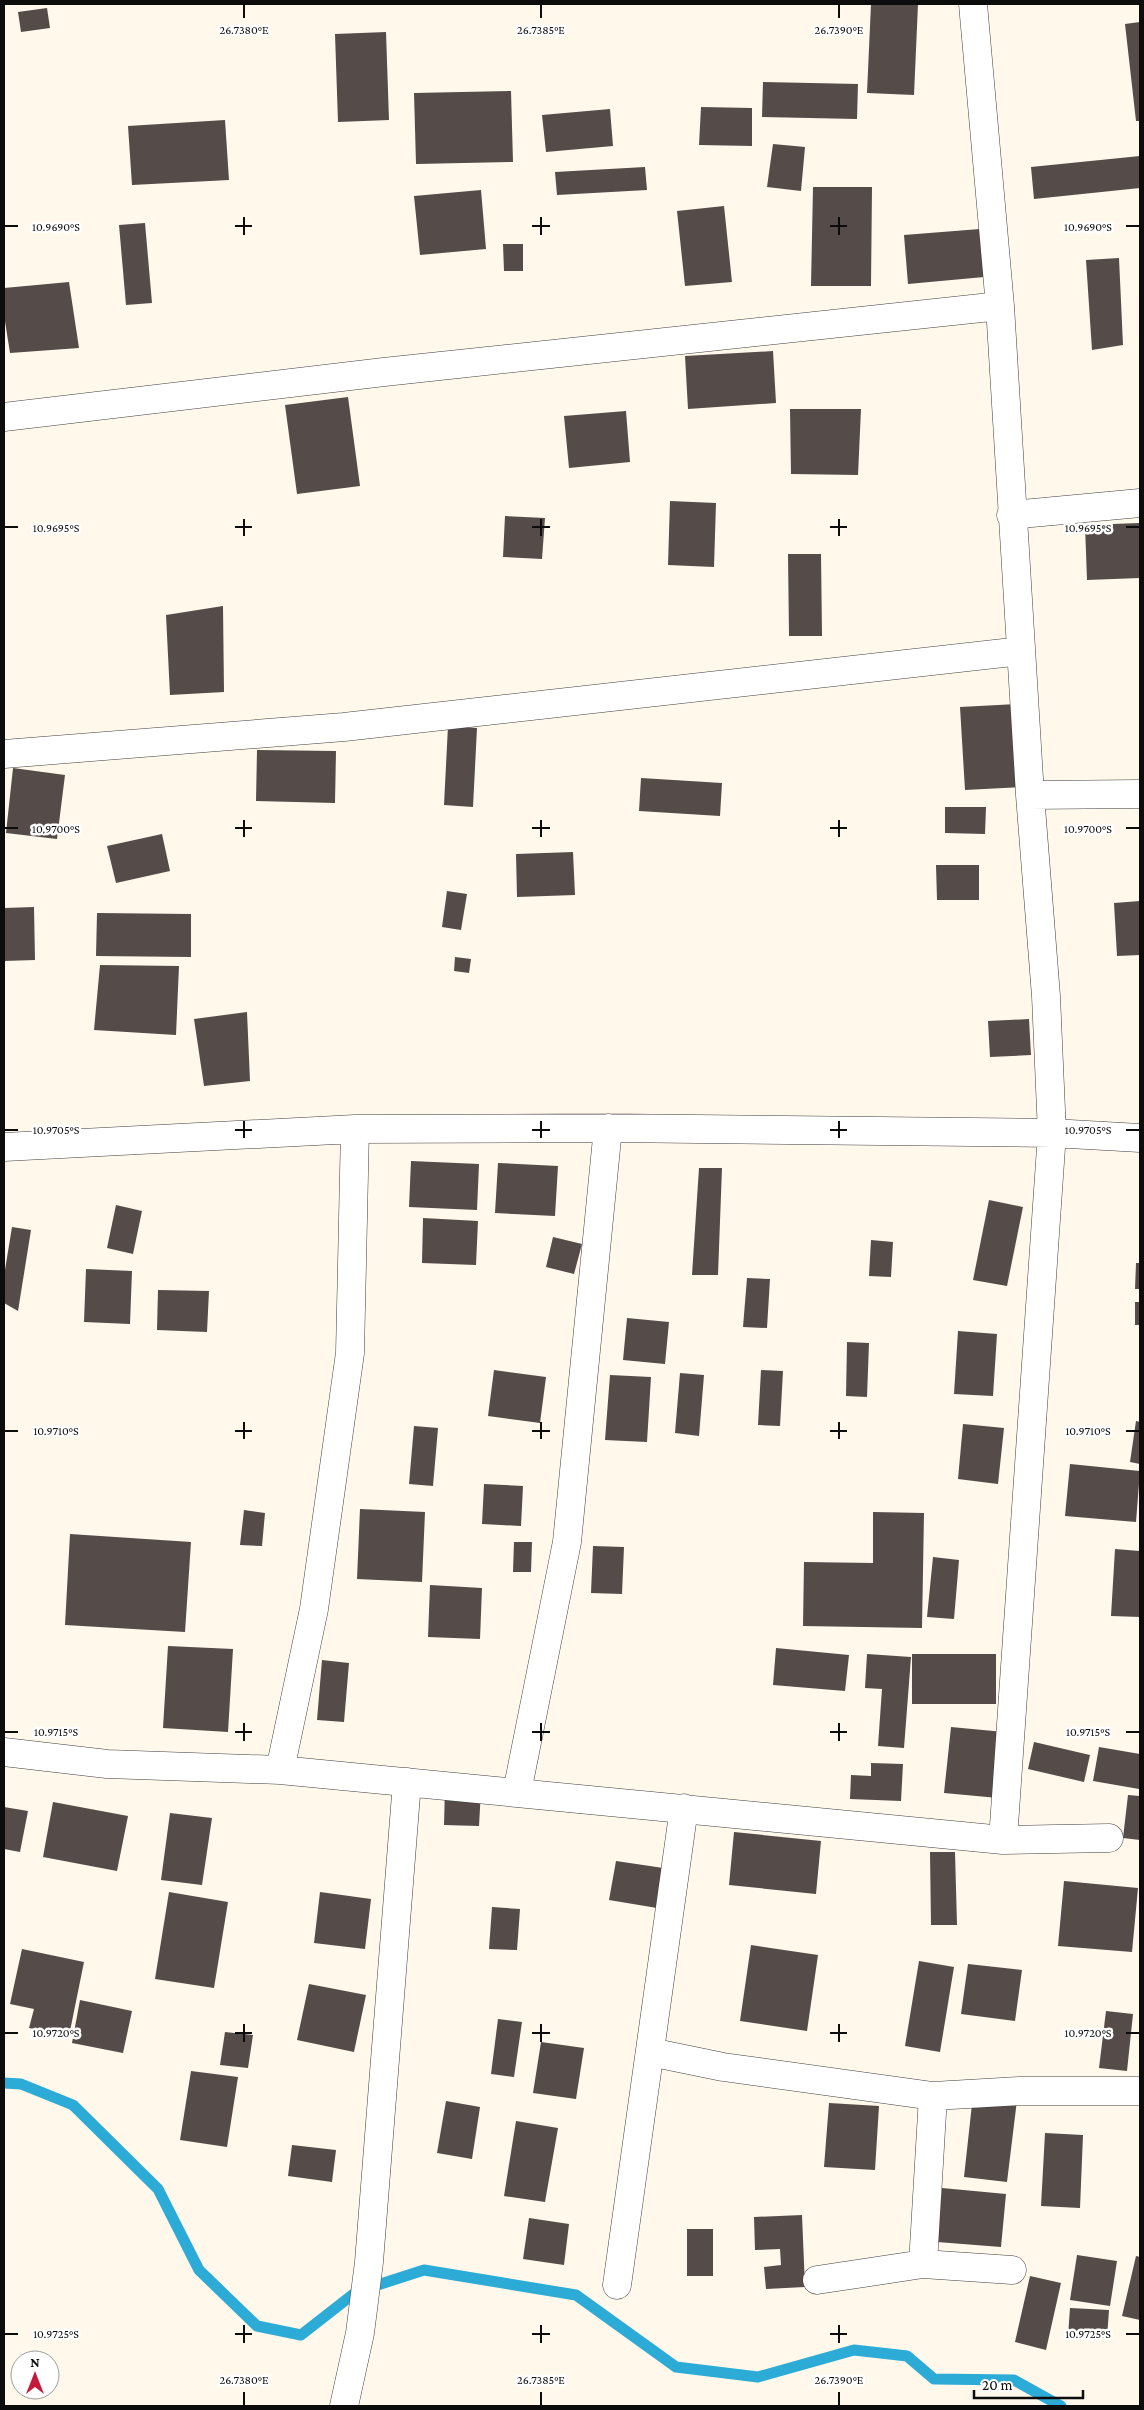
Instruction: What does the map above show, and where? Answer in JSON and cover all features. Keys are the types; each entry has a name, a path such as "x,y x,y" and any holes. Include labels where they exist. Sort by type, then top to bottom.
{"street":[{"path":"972,4 1000,306 1011,515 1046,996 1052,1133 1003,1840"},
{"path":"4,417 394,371 1000,306"},
{"path":"1011,515 1140,503"},
{"path":"4,754 344,727 1021,651"},
{"path":"1030,795 1140,794"},
{"path":"517,1792 567,1542 608,1128"},
{"path":"4,1147 355,1129 608,1128 1052,1133 1140,1138"},
{"path":"280,1770 314,1609 350,1353 355,1129"},
{"path":"4,1752 107,1764 280,1770 1003,1840 1109,1838"},
{"path":"344,2406 360,2333 369,2262 407,1782"},
{"path":"617,2285 684,1808"},
{"path":"650,2052 723,2067 933,2096 1020,2091 1140,2091"},
{"path":"923,2264 933,2096"},
{"path":"817,2280 923,2264 1012,2270"}],"building":[{"path":"871,4 918,4 914,95 867,93"},
{"path":"47,8 50,28 21,32 18,12"},
{"path":"1140,22 1140,121 1136,121 1125,24"},
{"path":"386,32 389,120 338,122 335,34"},
{"path":"763,82 858,84 857,119 762,117"},
{"path":"511,91 513,162 416,164 414,93"},
{"path":"701,107 752,108 752,146 699,145"},
{"path":"610,109 613,146 546,152 542,115"},
{"path":"225,120 229,180 132,185 128,126"},
{"path":"773,144 805,147 801,191 767,187"},
{"path":"1140,156 1140,188 1034,199 1031,167"},
{"path":"645,167 647,190 557,195 555,172"},
{"path":"813,187 872,187 871,286 811,286"},
{"path":"481,190 486,249 420,255 414,196"},
{"path":"724,206 732,282 685,286 677,211"},
{"path":"145,223 152,303 126,305 119,225"},
{"path":"980,229 984,277 908,284 904,235"},
{"path":"503,244 523,244 523,271 504,271"},
{"path":"1119,258 1123,345 1092,350 1086,260"},
{"path":"69,282 79,348 10,353 4,315 4,288"},
{"path":"773,351 776,403 688,409 685,356"},
{"path":"348,397 360,486 297,494 285,405"},
{"path":"790,409 861,409 858,475 791,474"},
{"path":"626,411 630,462 569,468 564,416"},
{"path":"670,501 716,503 714,567 668,565"},
{"path":"505,516 545,518 542,559 503,557"},
{"path":"1140,523 1140,578 1087,580 1085,525"},
{"path":"788,554 821,554 822,636 789,636"},
{"path":"223,606 224,692 170,695 166,615"},
{"path":"1017,704 1021,787 965,790 960,707"},
{"path":"448,726 477,728 473,807 444,805"},
{"path":"257,750 336,751 335,803 256,801"},
{"path":"13,768 65,775 57,839 6,833"},
{"path":"641,778 722,783 720,816 639,811"},
{"path":"945,807 986,807 985,834 945,833"},
{"path":"162,834 170,871 116,883 107,846"},
{"path":"573,852 575,895 517,897 516,854"},
{"path":"936,865 979,865 979,900 937,900"},
{"path":"447,891 467,894 461,930 442,927"},
{"path":"1140,901 1140,955 1117,956 1114,903"},
{"path":"34,907 35,960 4,961 4,908"},
{"path":"97,913 191,914 191,957 96,956"},
{"path":"455,957 471,959 469,973 454,971"},
{"path":"100,965 179,966 176,1035 94,1030"},
{"path":"247,1012 250,1081 204,1086 194,1019"},
{"path":"1029,1019 1031,1055 990,1057 988,1021"},
{"path":"411,1161 479,1164 477,1210 409,1207"},
{"path":"498,1163 558,1166 555,1216 495,1213"},
{"path":"699,1168 722,1168 718,1275 692,1275"},
{"path":"989,1200 1023,1207 1007,1286 973,1280"},
{"path":"116,1205 142,1211 133,1254 107,1248"},
{"path":"423,1218 478,1221 476,1265 422,1263"},
{"path":"12,1227 31,1230 18,1311 4,1303 4,1276"},
{"path":"553,1237 582,1244 574,1274 546,1267"},
{"path":"871,1240 893,1242 891,1277 869,1276"},
{"path":"1136,1263 1140,1263 1140,1289 1135,1289"},
{"path":"86,1269 132,1271 130,1324 84,1322"},
{"path":"747,1278 770,1279 767,1328 743,1327"},
{"path":"158,1290 209,1291 207,1332 157,1330"},
{"path":"1135,1302 1140,1302 1140,1325 1135,1325"},
{"path":"627,1318 669,1322 665,1364 623,1360"},
{"path":"958,1331 997,1334 993,1396 954,1394"},
{"path":"847,1342 869,1343 867,1397 846,1396"},
{"path":"494,1370 546,1377 540,1423 488,1416"},
{"path":"761,1370 783,1371 780,1426 758,1425"},
{"path":"680,1373 704,1375 699,1436 675,1433"},
{"path":"610,1375 651,1377 647,1442 605,1440"},
{"path":"1136,1421 1140,1422 1140,1464 1130,1462"},
{"path":"963,1424 1004,1428 998,1484 958,1479"},
{"path":"414,1426 438,1428 433,1486 409,1484"},
{"path":"1070,1464 1140,1471 1136,1522 1065,1516"},
{"path":"484,1484 523,1486 521,1526 482,1524"},
{"path":"360,1509 425,1512 422,1582 357,1579"},
{"path":"244,1510 265,1513 262,1546 240,1545"},
{"path":"873,1512 924,1513 922,1628 803,1626 804,1562 873,1563"},
{"path":"70,1534 191,1542 185,1632 65,1625"},
{"path":"514,1542 532,1542 531,1572 513,1572"},
{"path":"593,1546 624,1547 622,1594 591,1593"},
{"path":"1115,1549 1140,1551 1140,1617 1111,1616"},
{"path":"933,1557 959,1560 954,1619 927,1617"},
{"path":"430,1585 482,1588 480,1639 428,1637"},
{"path":"168,1646 233,1649 228,1732 163,1728"},
{"path":"776,1648 849,1655 845,1691 773,1685"},
{"path":"867,1654 911,1657 904,1748 878,1746 882,1689 865,1688"},
{"path":"912,1654 996,1654 996,1704 912,1704"},
{"path":"322,1660 349,1663 344,1722 317,1720"},
{"path":"951,1727 1004,1732 998,1798 944,1793"},
{"path":"1034,1742 1090,1755 1084,1782 1028,1769"},
{"path":"1099,1747 1140,1754 1139,1789 1093,1781"},
{"path":"871,1763 903,1764 901,1801 850,1799 851,1775 871,1776"},
{"path":"445,1788 481,1790 479,1826 444,1825"},
{"path":"1128,1795 1140,1796 1140,1840 1123,1838"},
{"path":"53,1802 128,1816 117,1871 43,1857"},
{"path":"4,1807 28,1811 20,1852 4,1849"},
{"path":"170,1813 212,1818 202,1885 161,1880"},
{"path":"734,1832 821,1841 816,1894 729,1885"},
{"path":"930,1852 955,1852 957,1925 931,1925"},
{"path":"616,1861 670,1869 663,1909 609,1900"},
{"path":"1064,1881 1138,1888 1132,1952 1058,1946"},
{"path":"169,1892 228,1902 214,1988 155,1979"},
{"path":"320,1892 371,1899 365,1949 314,1943"},
{"path":"492,1907 520,1909 517,1950 489,1949"},
{"path":"751,1945 818,1955 807,2031 740,2021"},
{"path":"22,1949 84,1962 69,2036 29,2028 34,2009 10,2004"},
{"path":"919,1961 954,1967 940,2052 905,2046"},
{"path":"968,1964 1022,1970 1015,2021 961,2014"},
{"path":"309,1984 366,1995 354,2052 297,2040"},
{"path":"80,2000 132,2011 123,2053 72,2043"},
{"path":"1106,2011 1133,2014 1127,2071 1099,2068"},
{"path":"498,2019 522,2022 514,2077 491,2074"},
{"path":"225,2032 253,2035 248,2068 220,2065"},
{"path":"541,2042 584,2048 576,2099 533,2093"},
{"path":"191,2071 238,2077 227,2147 180,2140"},
{"path":"973,2095 1017,2100 1007,2182 964,2177"},
{"path":"446,2101 480,2107 472,2159 437,2153"},
{"path":"829,2103 879,2106 875,2170 824,2167"},
{"path":"516,2121 558,2128 545,2202 504,2196"},
{"path":"1045,2133 1083,2135 1080,2208 1041,2206"},
{"path":"292,2145 336,2150 332,2182 288,2176"},
{"path":"942,2188 1006,2194 1001,2247 937,2242"},
{"path":"802,2215 805,2287 766,2289 764,2267 781,2265 780,2249 755,2250 754,2217"},
{"path":"529,2218 569,2224 564,2265 523,2259"},
{"path":"687,2229 713,2229 713,2276 687,2276"},
{"path":"1077,2255 1117,2261 1110,2306 1070,2300"},
{"path":"1136,2256 1140,2257 1140,2320 1122,2316"},
{"path":"1030,2276 1061,2283 1046,2350 1015,2342"},
{"path":"1070,2308 1109,2310 1107,2338 1068,2336"}],"waterway":[{"path":"4,2083 21,2084 73,2105 158,2189 199,2270 257,2326 301,2335 356,2292 424,2270 576,2295 676,2367 758,2377 854,2350 907,2356 934,2379 1014,2380 1061,2406"}]}
